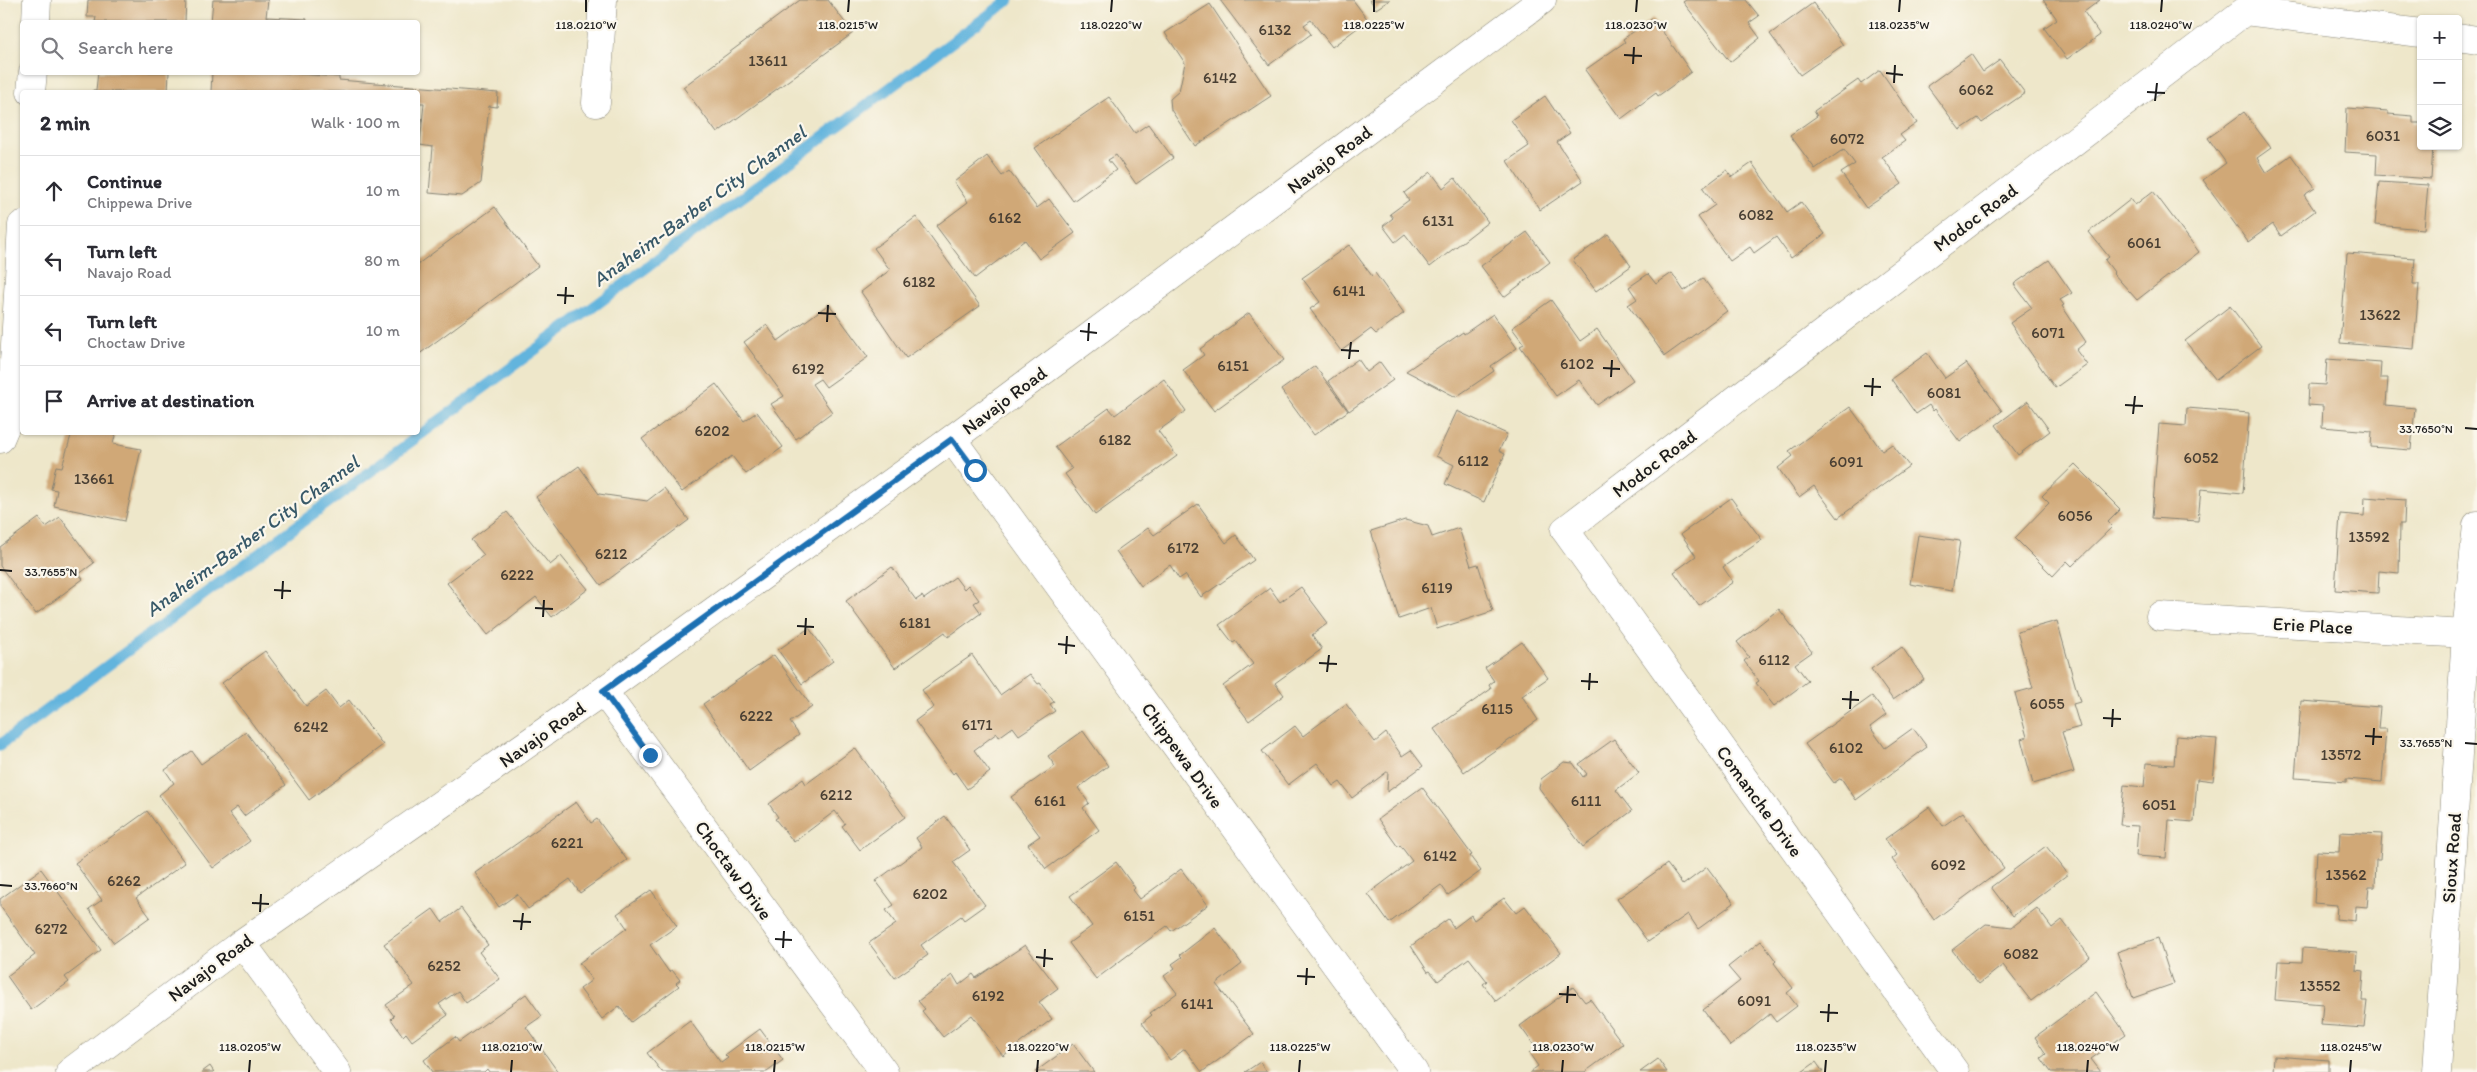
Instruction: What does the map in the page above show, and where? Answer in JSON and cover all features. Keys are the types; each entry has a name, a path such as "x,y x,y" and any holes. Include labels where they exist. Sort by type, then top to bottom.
{"street":[{"path":"36,20 37,0"},
{"path":"596,103 603,0"},
{"name":"Navajo Road","path":"70,1072 242,943 603,691 952,439 1542,0"},
{"name":"Modoc Road","path":"1565,530 2245,11 2417,32"},
{"path":"2462,38 2477,40"},
{"path":"31,90 32,75"},
{"path":"0,439 11,413 20,258"},
{"name":"Chippewa Drive","path":"952,439 1414,1072"},
{"name":"Sioux Road","path":"2437,1072 2466,634 2477,525"},
{"name":"Comanche Drive","path":"1565,530 1955,1072"},
{"name":"Erie Place","path":"2160,616 2466,634"},
{"name":"Choctaw Drive","path":"603,691 884,1072"},
{"path":"242,943 337,1072"}],"building":[{"path":"88,0 186,0 185,20 95,20 96,17 87,17"},
{"path":"213,0 268,0 266,17 307,19 307,20 211,20"},
{"path":"800,0 828,0 853,33 717,133 683,87"},
{"path":"1220,0 1353,0 1368,20 1332,47 1311,20 1304,25 1311,34 1269,65"},
{"path":"1370,0 1390,0 1376,9"},
{"path":"1686,0 1746,0 1759,16 1749,23 1760,38 1730,62 1683,2"},
{"path":"2043,0 2100,0 2084,12 2100,35 2067,59 2044,28 2057,19"},
{"path":"1813,3 1843,45 1800,75 1770,34"},
{"path":"1210,4 1271,96 1195,146 1171,110 1170,99 1179,91 1185,63 1165,33"},
{"path":"1653,18 1691,72 1658,96 1656,93 1621,119 1585,70 1625,42 1623,39"},
{"path":"1971,54 1983,72 2000,60 2025,93 1982,123 1978,118 1960,130 1927,86"},
{"path":"1880,70 1917,123 1900,135 1905,141 1882,157 1902,184 1866,208 1841,173 1855,164 1844,149 1815,169 1790,135 1817,116 1814,111 1858,80 1861,84"},
{"path":"98,75 169,75 168,90 96,90"},
{"path":"212,75 313,75 339,77 339,80 498,93 497,107 489,106 481,183 462,196 429,193 433,147 420,145 424,103 420,103 420,90 211,90"},
{"path":"1545,96 1570,133 1557,142 1583,181 1540,210 1507,161 1529,146 1511,120"},
{"path":"1109,97 1135,133 1148,124 1173,158 1136,184 1116,155 1108,160 1116,170 1073,201 1035,148"},
{"path":"2347,108 2388,111 2388,114 2413,116 2413,123 2417,123 2417,150 2433,150 2431,179 2376,175 2377,154 2345,152"},
{"path":"2244,112 2271,148 2257,158 2266,173 2291,155 2315,188 2304,195 2315,211 2281,236 2273,224 2248,242 2203,180 2226,163 2208,138"},
{"path":"987,156 1002,176 1009,171 1037,208 1049,199 1075,233 1039,259 1025,240 975,278 936,226 968,202 954,182"},
{"path":"1752,163 1787,212 1801,202 1825,234 1791,258 1776,237 1754,253 1750,247 1730,261 1698,217 1715,205 1703,188 1727,170 1732,177"},
{"path":"1431,172 1443,188 1455,178 1488,222 1430,267 1405,234 1395,242 1383,226 1393,218 1390,214 1409,200 1404,193"},
{"path":"2379,182 2428,185 2424,229 2375,225"},
{"path":"2153,191 2199,252 2137,300 2113,273 2105,260 2109,257 2089,232 2131,199 2135,205"},
{"path":"495,207 538,266 420,354 420,263"},
{"path":"916,217 980,306 906,358 861,292 890,270 874,248"},
{"path":"1527,232 1550,262 1504,297 1481,266"},
{"path":"1608,234 1631,266 1596,291 1573,260"},
{"path":"1349,245 1372,276 1375,273 1404,313 1376,334 1371,329 1341,351 1310,309 1320,302 1302,278"},
{"path":"2347,253 2415,258 2413,284 2419,284 2414,349 2340,343"},
{"path":"2049,260 2072,293 2060,300 2086,342 2076,350 2087,365 2055,388 2010,323 2032,308 2014,284"},
{"path":"1672,273 1684,291 1703,278 1727,311 1665,356 1628,305 1637,299 1629,287 1648,274 1656,284"},
{"path":"1551,300 1580,341 1597,329 1633,380 1597,405 1579,380 1556,396 1520,346 1524,344 1512,328"},
{"path":"829,304 868,357 826,387 820,379 812,384 832,412 796,439 771,404 784,396 744,342 767,325 778,341"},
{"path":"2230,306 2261,346 2216,380 2185,341"},
{"path":"1249,313 1284,360 1214,411 1183,370 1204,355 1200,349"},
{"path":"1493,314 1517,348 1491,366 1494,371 1456,397 1406,371 1463,332 1464,334"},
{"path":"1927,353 1945,378 1966,363 2002,411 1960,442 1935,409 1933,411 1929,405 1916,414 1891,379"},
{"path":"1358,359 1367,372 1380,362 1393,380 1349,411 1328,381"},
{"path":"2327,359 2381,363 2380,378 2388,378 2386,405 2415,408 2411,450 2371,447 2372,431 2322,427 2323,406 2308,405 2309,384 2325,385"},
{"path":"1315,366 1348,411 1314,435 1281,390"},
{"path":"1164,379 1186,411 1158,431 1177,456 1095,515 1065,474 1072,469 1055,447 1109,408 1115,415"},
{"path":"716,384 744,421 757,412 783,447 746,474 732,456 682,492 642,439"},
{"path":"2028,401 2050,431 2018,455 1996,425"},
{"path":"1850,407 1882,451 1892,444 1909,466 1838,518 1814,486 1799,497 1778,468 1793,456 1789,451"},
{"path":"2187,408 2249,413 2243,493 2201,489 2198,521 2152,518 2159,424 2186,426"},
{"path":"1457,411 1507,434 1499,451 1505,454 1484,502 1445,484 1454,465 1436,456"},
{"path":"71,435 115,435 113,444 141,449 125,521 54,506 57,490 51,489 56,466 62,467"},
{"path":"2075,464 2120,509 2107,522 2112,527 2072,566 2067,561 2053,576 2015,538 2049,503 2042,496"},
{"path":"579,466 599,494 647,501 664,488 689,520 601,585 536,497"},
{"path":"2365,497 2405,500 2404,524 2400,524 2399,573 2379,571 2378,593 2335,590 2340,514 2364,516"},
{"path":"1731,498 1762,540 1723,567 1733,582 1699,606 1674,572 1696,556 1681,534"},
{"path":"1198,504 1226,543 1236,535 1254,560 1201,597 1185,575 1179,579 1170,565 1141,586 1116,551 1148,528 1154,535"},
{"path":"507,512 550,565 561,556 588,589 552,617 536,597 488,635 447,583 484,555 471,540"},
{"path":"60,517 94,563 79,574 83,579 36,614 0,566 0,547 39,518 46,527"},
{"path":"1405,520 1428,526 1432,537 1459,528 1471,566 1478,564 1493,611 1437,629 1431,608 1399,619 1371,531"},
{"path":"1918,535 1960,541 1952,591 1910,584"},
{"path":"892,567 916,600 922,596 924,599 955,577 964,589 968,585 979,600 974,603 981,613 948,637 945,632 895,668 846,601"},
{"path":"1301,587 1328,623 1312,635 1322,649 1275,683 1284,695 1249,721 1223,686 1253,664 1236,641 1233,643 1219,625 1270,588 1280,602"},
{"path":"1779,609 1812,652 1795,664 1808,681 1774,706 1756,683 1759,681 1744,661 1749,657 1737,642"},
{"path":"2057,621 2080,702 2073,704 2080,727 2062,732 2074,772 2033,784 2021,739 2027,737 2015,693 2033,688 2017,632"},
{"path":"809,628 833,661 802,684 778,650"},
{"path":"1522,642 1548,678 1522,696 1538,720 1464,772 1434,729 1491,689 1489,685 1494,681 1485,668"},
{"path":"1902,647 1924,679 1893,700 1871,669"},
{"path":"265,651 306,706 326,691 339,708 349,700 383,745 309,800 222,683"},
{"path":"774,655 812,707 790,722 799,735 749,771 703,704"},
{"path":"972,655 1000,695 1030,674 1038,684 1040,683 1054,702 1050,704 1055,711 1019,735 1013,727 999,737 997,733 974,750 990,772 967,789 955,772 953,774 915,721 934,707 922,690"},
{"path":"1872,696 1886,715 1870,727 1885,748 1913,728 1927,747 1856,800 1841,778 1834,783 1805,744"},
{"path":"2301,701 2380,707 2378,729 2386,729 2382,782 2346,779 2346,782 2295,778"},
{"path":"1346,704 1375,742 1386,733 1402,756 1411,750 1423,766 1387,792 1388,771 1352,798 1340,782 1334,786 1317,763 1288,785 1262,751 1295,726 1303,736"},
{"path":"1083,731 1108,766 1078,788 1089,803 1083,808 1099,830 1046,869 1028,844 1040,836 1011,797 1055,766 1048,756"},
{"path":"246,732 286,785 244,816 237,807 229,813 250,841 213,868 159,795 174,783 165,770 192,751 201,764"},
{"path":"2176,736 2217,739 2213,781 2197,779 2194,822 2169,820 2166,858 2136,856 2138,826 2120,825 2124,785 2144,787 2146,763 2174,765"},
{"path":"1614,739 1639,773 1616,790 1632,811 1583,847 1539,788 1541,779 1564,762 1573,763 1583,777 1587,774 1579,764"},
{"path":"855,748 905,817 860,850 842,826 845,824 835,811 794,842 775,819 778,817 769,804 803,779 806,784"},
{"path":"1422,787 1472,855 1470,856 1481,871 1448,895 1441,885 1389,923 1368,894 1412,861 1400,845 1398,847 1378,819"},
{"path":"576,802 591,823 597,819 627,860 580,893 570,879 528,909 517,894 499,907 475,873"},
{"path":"1929,807 1943,826 1963,812 2004,868 1934,920 1892,859 1897,855 1885,839"},
{"path":"147,811 185,863 136,898 150,917 114,943 89,909 102,900 75,863"},
{"path":"945,816 970,850 953,862 985,905 964,920 961,916 921,945 928,955 895,978 869,943 896,924 886,910 894,905 876,881 922,847 916,838"},
{"path":"2340,832 2382,834 2380,860 2376,860 2375,887 2369,887 2367,907 2356,906 2355,921 2336,919 2337,905 2314,903 2317,851 2339,852"},
{"path":"2046,846 2068,874 2013,916 1991,887"},
{"path":"1116,862 1135,888 1133,890 1140,899 1181,869 1208,905 1171,931 1167,926 1096,979 1069,943 1092,926 1070,896"},
{"path":"1667,864 1683,885 1707,867 1734,903 1698,929 1688,914 1648,942 1617,899"},
{"path":"41,869 101,950 65,977 69,982 31,1010 7,976 35,955 0,906 0,899"},
{"path":"651,890 677,926 650,945 669,972 672,970 680,980 676,983 679,986 631,1022 619,1006 602,1019 580,989 592,980 579,963 627,928 617,914"},
{"path":"1504,898 1516,913 1525,906 1561,953 1496,1001 1483,984 1487,981 1469,958 1438,981 1430,971 1428,972 1411,946 1448,919 1454,928 1471,915 1474,920"},
{"path":"461,908 488,945 479,952 500,979 466,1003 458,991 439,1004 448,1015 412,1041 406,1033 403,1036 391,1019 394,1016 386,1005 414,985 384,944 433,909 442,922"},
{"path":"2037,908 2052,928 2062,920 2090,957 2031,1001 2003,965 1979,984 1952,950 1986,924 2012,927"},
{"path":"1215,928 1242,964 1216,984 1254,1034 1202,1072 1185,1049 1170,1060 1142,1023 1152,1015 1150,1013 1177,993 1164,976 1175,968 1172,964 1182,957 1180,955"},
{"path":"2158,938 2173,984 2133,998 2117,952"},
{"path":"1761,941 1776,961 1774,963 1793,988 1787,993 1797,1006 1776,1022 1770,1014 1730,1046 1703,1010 1740,981 1728,967"},
{"path":"1025,945 1058,988 1039,1002 1052,1019 1003,1056 972,1015 943,1037 922,1011 925,1009 918,1001 953,975 959,985 973,974 976,978"},
{"path":"2303,948 2357,952 2356,970 2364,971 2362,1001 2367,1001 2364,1028 2321,1025 2323,1004 2275,1000 2278,961 2302,962"},
{"path":"1573,987 1585,1002 1590,999 1623,1044 1585,1072 1530,1072 1538,1066 1529,1053 1536,1048 1520,1026"},
{"path":"2096,992 2126,1034 2091,1059 2101,1072 2051,1072 2041,1058 2046,1054 2035,1037"},
{"path":"526,994 542,1016 526,1027 558,1072 489,1072 487,1069 484,1072 432,1072 424,1060 455,1037 459,1042"},
{"path":"690,1021 721,1063 728,1058 725,1055 760,1029 783,1060 767,1072 662,1072 647,1053"},
{"path":"1073,1044 1094,1072 1035,1072"},
{"path":"2274,1056 2329,1060 2329,1072 2273,1072"},
{"path":"1658,1059 1667,1072 1640,1072"},
{"path":"1260,1062 1267,1072 1245,1072"},
{"path":"1816,1062 1823,1072 1802,1072"},
{"path":"210,1066 214,1072 202,1072"}],"waterway":[{"name":"Anaheim-Barber City Channel","path":"420,435 1009,0"},
{"name":"Anaheim-Barber City Channel","path":"0,745 420,435"}],"route":[{"path":"650,755 603,691 952,439 975,470"}]}
